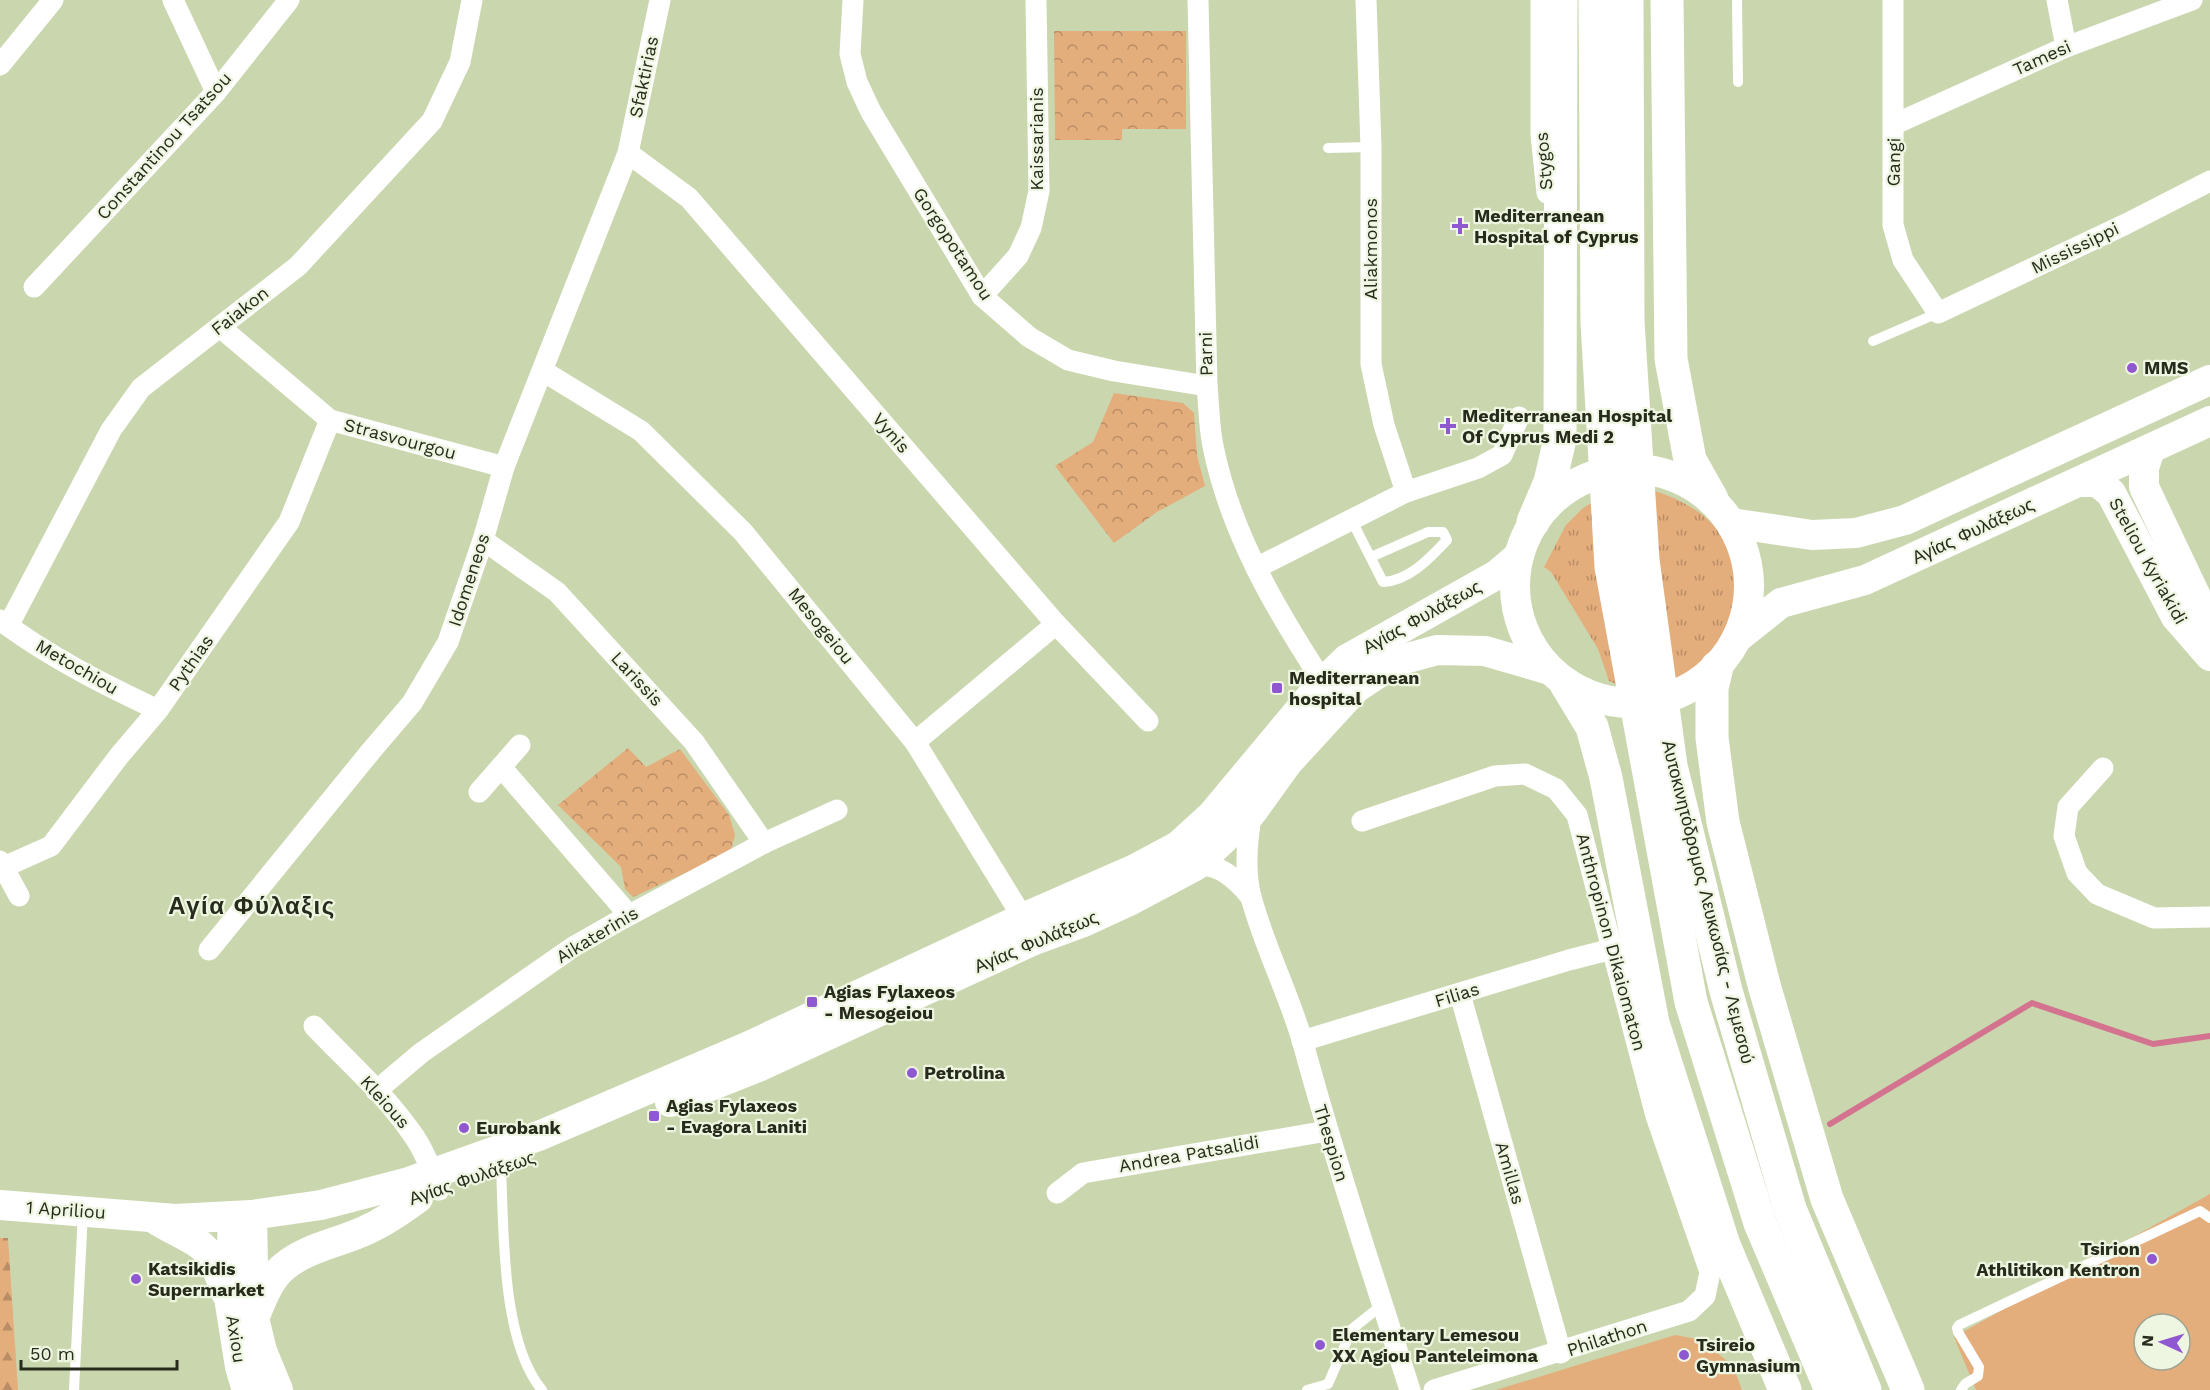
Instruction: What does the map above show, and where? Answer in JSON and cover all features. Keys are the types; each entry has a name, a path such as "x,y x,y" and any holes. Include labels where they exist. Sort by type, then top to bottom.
{"highway":[{"path":"1533,522 1550,482 1560,439 1561,0"},
{"name":"Αυτοκινητόδρομος Λευκωσίας - Λεμεσού","path":"1595,0 1597,322 1611,567 1691,1002 1760,1223 1831,1390"},
{"name":"Αυτοκινητόδρομος Λευκωσίας - Λεμεσού","path":"1627,0 1628,321 1642,560 1671,765 1726,991 1790,1209 1865,1390"},
{"path":"1667,0 1671,359 1690,460 1721,511"},
{"path":"1718,667 1712,688 1712,738 1723,822 1764,985 1827,1199 1908,1390"},
{"path":"1558,677 1592,727 1606,778 1653,1023 1724,1245 1785,1390"}],"main road":[{"path":"1721,511 1812,535 1856,533 1905,520 2210,381"},
{"name":"Αγίας Φυλάξεως","path":"430,1188 541,1136 1027,929 1082,923 1195,866 1252,812 1288,762 1356,687 1397,662 1437,650 1485,651 1558,677 1598,699 1633,704 1664,700 1693,687 1718,667 1737,638 1781,603 1865,580 2210,421"},
{"name":"Steliou Kyriakidi","path":"2150,450 2144,468 2144,487 2200,605 2210,642"},
{"path":"1558,677 1526,637 1515,597 1519,556 1533,522 1560,493 1596,474 1635,468 1675,476 1721,511 1744,550 1749,580 1747,610 1737,638"},
{"name":"Steliou Kyriakidi","path":"2079,482 2097,482 2111,493 2176,616 2210,656"},
{"name":"Αγίας Φυλάξεως","path":"242,1224 322,1224 549,1151 758,1067 1027,929 1178,846 1212,815 1323,682 1347,659 1498,574 1519,556"},
{"path":"153,1217 197,1241 208,1251 242,1311 284,1266 392,1217 430,1188"},
{"name":"1 Apriliou","path":"0,1205 153,1217"},
{"path":"153,1217 242,1224"},
{"name":"Axiou","path":"242,1224 240,1367 248,1390"},
{"name":"Axiou","path":"242,1311 278,1390"}],"street":[{"path":"0,64 53,0"},
{"path":"173,0 216,92"},
{"name":"Constantinou Tsatsou","path":"34,287 216,92 289,0"},
{"name":"Faiakon","path":"4,623 111,430 141,388 298,266 432,121 460,62 472,0"},
{"name":"Sfaktirias","path":"628,153 660,0"},
{"name":"Gorgopotamou","path":"853,0 850,54 857,82 871,112 982,296 1029,337 1068,360 1114,371 1207,386"},
{"name":"Kaissarianis","path":"982,296 1018,256 1031,228 1039,191 1036,0"},
{"name":"Parni","path":"1198,0 1207,386 1215,455 1236,523 1256,568 1296,642 1323,682"},
{"name":"Aliakmonos","path":"1366,0 1371,147 1371,364 1384,425 1406,492"},
{"name":"Stygos","path":"1541,0 1541,135 1560,322"},
{"name":"Gangi","path":"1893,0 1895,124 1893,225 1903,260 1938,313"},
{"path":"2057,0 2066,47"},
{"name":"Tamesi","path":"1895,124 2066,47 2192,0"},
{"name":"Idomeneos","path":"209,950 370,751 412,703 448,642 483,540 504,467 628,153"},
{"name":"Vynis","path":"628,153 689,198 1056,624 1148,721"},
{"name":"Mississippi","path":"1938,313 2126,224 2210,181"},
{"name":"Strasvourgou","path":"219,327 330,420 504,467"},
{"name":"Mesogeiou","path":"543,371 641,431 743,532 915,742 1027,929"},
{"path":"1256,568 1406,492 1478,468 1502,455 1519,417"},
{"name":"Pythias","path":"2,864 51,846 119,756 158,710 289,522 330,420"},
{"name":"Larissis","path":"483,540 557,592 694,742 764,843"},
{"name":"Metochiou","path":"4,623 61,661 102,684 158,710"},
{"path":"915,742 1056,624"},
{"path":"479,792 520,745"},
{"path":"501,767 629,915"},
{"path":"2103,768 2068,807 2064,836 2077,873 2097,894 2154,918 2210,917"},
{"name":"Anthropinon Dikaiomaton","path":"1362,821 1495,776 1525,774 1556,789 1577,815 1656,1116 1710,1272 1705,1296"},
{"name":"Aikaterinis","path":"376,1091 421,1053 554,961 629,915 764,843 837,810"},
{"name":"Thespion","path":"1252,812 1247,861 1251,897 1302,1041 1327,1131 1410,1390"},
{"path":"2,864 19,896"},
{"name":"Thespion","path":"1195,866 1205,864 1223,871 1238,881 1251,897"},
{"name":"Filias","path":"1302,1041 1611,949"},
{"name":"Amillas","path":"1460,994 1561,1353"},
{"name":"Kleious","path":"314,1026 376,1091 411,1132 430,1188"},
{"name":"Andrea Patsalidi","path":"1057,1193 1083,1173 1327,1131"},
{"name":"Philathon","path":"1434,1390 1561,1353 1689,1311 1705,1296"}],"lane":[{"path":"1737,0 1738,82"},
{"path":"1328,148 1371,147"},
{"path":"1873,341 1938,313"},
{"path":"1351,519 1383,582 1390,581 1425,564 1447,540 1443,532 1428,532 1371,556"},
{"path":"501,1168 508,1289 514,1329 528,1366 542,1390"},
{"path":"1961,1390 1965,1384 1978,1376 1978,1367 1958,1332 1959,1325 2200,1211 2210,1218"},
{"path":"74,1390 83,1212"},
{"path":"1307,1390 1328,1384 1352,1329 1382,1305"}],"green space":[{"path":"1054,31 1186,31 1186,129 1122,129 1122,140 1055,140"},
{"path":"1114,393 1183,403 1194,413 1197,455 1205,486 1157,512 1114,543 1055,466 1093,442"},
{"path":"1652,490 1687,505 1714,526 1727,545 1734,566 1737,587 1735,609 1729,630 1717,650 1684,681 1672,687 1629,687 1609,681 1598,649 1551,572 1544,567 1566,525 1583,508 1604,495"},
{"path":"628,748 646,767 680,749 729,815 735,835 731,850 724,855 633,897 625,889 621,867 558,805"},
{"name":"Tsirion Athlitikon Kentron","path":"2210,1194 2210,1390 1976,1390 1954,1337"},
{"path":"0,1238 8,1238 18,1390 0,1390"},
{"name":"Tsireio Gymnasium","path":"1675,1335 1702,1340 1733,1366 1742,1390 1496,1390"}],"waterway":[{"path":"1830,1124 2032,1003 2153,1044 2210,1036"}],"place":[{"name":"Mediterranean Hospital of Cyprus","path":"1460,226"},
{"name":"MMS","path":"2132,368"},
{"name":"Mediterranean Hospital Of Cyprus Medi 2","path":"1448,426"},
{"name":"Mediterranean hospital","path":"1277,688"},
{"name":"Agias Fylaxeos - Mesogeiou","path":"812,1002"},
{"name":"Petrolina","path":"912,1073"},
{"name":"Agias Fylaxeos - Evagora Laniti","path":"654,1116"},
{"name":"Eurobank","path":"464,1128"},
{"name":"Tsirion Athlitikon Kentron","path":"2152,1259"},
{"name":"Katsikidis Supermarket","path":"136,1279"},
{"name":"Elementary Lemesou XX Agiou Panteleimona","path":"1320,1345"},
{"name":"Tsireio Gymnasium","path":"1684,1355"}],"district":[{"name":"Αγία Φύλαξις","path":"252,906"}]}
